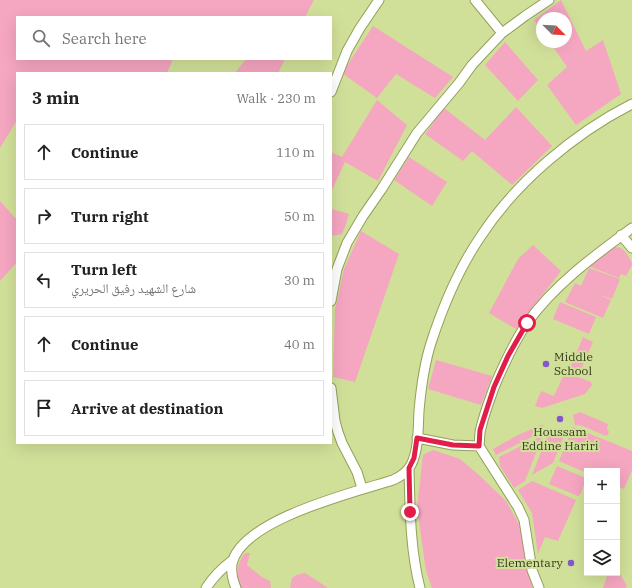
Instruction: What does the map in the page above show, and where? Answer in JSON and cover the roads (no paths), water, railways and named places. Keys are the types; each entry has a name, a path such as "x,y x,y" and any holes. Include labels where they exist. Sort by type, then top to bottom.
{"street":[{"path":"332,89 347,51 360,28 379,0"},
{"path":"475,0 502,33"},
{"path":"332,296 341,256 353,231 417,133 459,83 480,55 502,33 549,0"},
{"path":"236,588 232,573 233,560 242,545 253,536 270,525 326,500 398,478 409,468 414,458 425,365 432,342 440,317 457,278 480,237 513,196 546,162 584,132 632,104"},
{"path":"539,588 532,570 524,520 518,507 479,446 480,430 490,399 508,356 527,323 565,281 632,228"},
{"path":"622,235 632,248"},
{"path":"332,396 338,432 357,472 362,488"},
{"path":"417,438 453,445 479,446"},
{"path":"409,468 411,526 420,588"},
{"path":"206,588 215,575 233,560"}],"place":[{"name":"Middle School","path":"546,364"},
{"name":"Houssam Eddine Hariri","path":"560,419"},
{"name":"Elementary","path":"571,563"}]}
